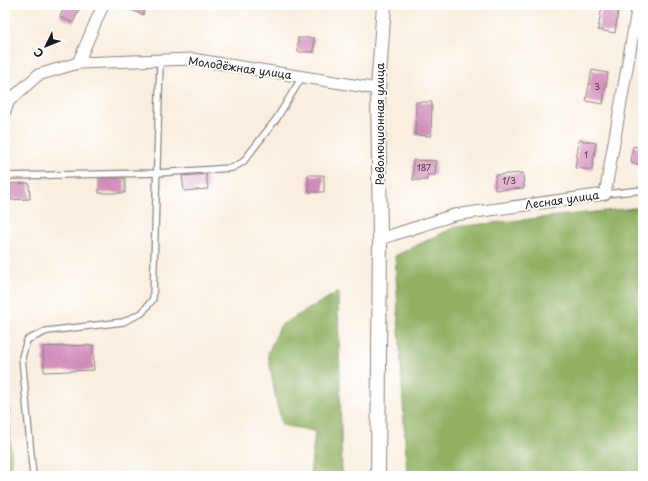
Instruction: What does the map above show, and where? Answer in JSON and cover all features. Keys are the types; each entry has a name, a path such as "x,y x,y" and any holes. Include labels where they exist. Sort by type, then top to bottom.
{"street":[{"path":"78,63 103,5"},
{"name":"Революционная улица","path":"378,476 380,241 378,88 384,5"},
{"name":"Лесная улица","path":"380,241 454,215 605,194 638,5"},
{"name":"Молодёжная улица","path":"5,111 9,101 38,75 78,63 192,59 378,88"}],"lane":[{"path":"33,476 22,357 27,340 47,331 123,322 142,313 153,299 158,173 160,61"},
{"path":"5,176 158,173 232,168 243,162 277,118 302,76"},
{"path":"605,194 643,190"}],"green space":[{"path":"643,207 643,476 407,476 395,256 455,227"},
{"path":"338,292 342,476 310,476 315,431 282,425 268,353 281,325"},
{"path":"6,343 12,476 5,476"}],"building":[{"path":"65,5 75,5 80,7 73,23 60,17"},
{"path":"120,5 146,5 143,15"},
{"path":"602,5 619,5 615,33 598,30"},
{"path":"298,38 314,38 314,52 298,52"},
{"path":"592,70 608,73 603,104 586,101"},
{"path":"416,102 432,102 431,136 415,135"},
{"path":"579,140 596,143 592,170 575,168"},
{"path":"633,146 643,148 643,165 631,163"},
{"path":"413,160 436,161 435,175 427,175 427,180 413,180"},
{"path":"523,173 524,188 495,190 495,175"},
{"path":"206,174 208,189 184,191 182,176"},
{"path":"308,175 324,175 324,192 309,192"},
{"path":"99,178 125,178 125,193 99,193"},
{"path":"29,183 30,199 7,200 7,184"},
{"path":"93,345 94,370 44,372 43,347"}]}
